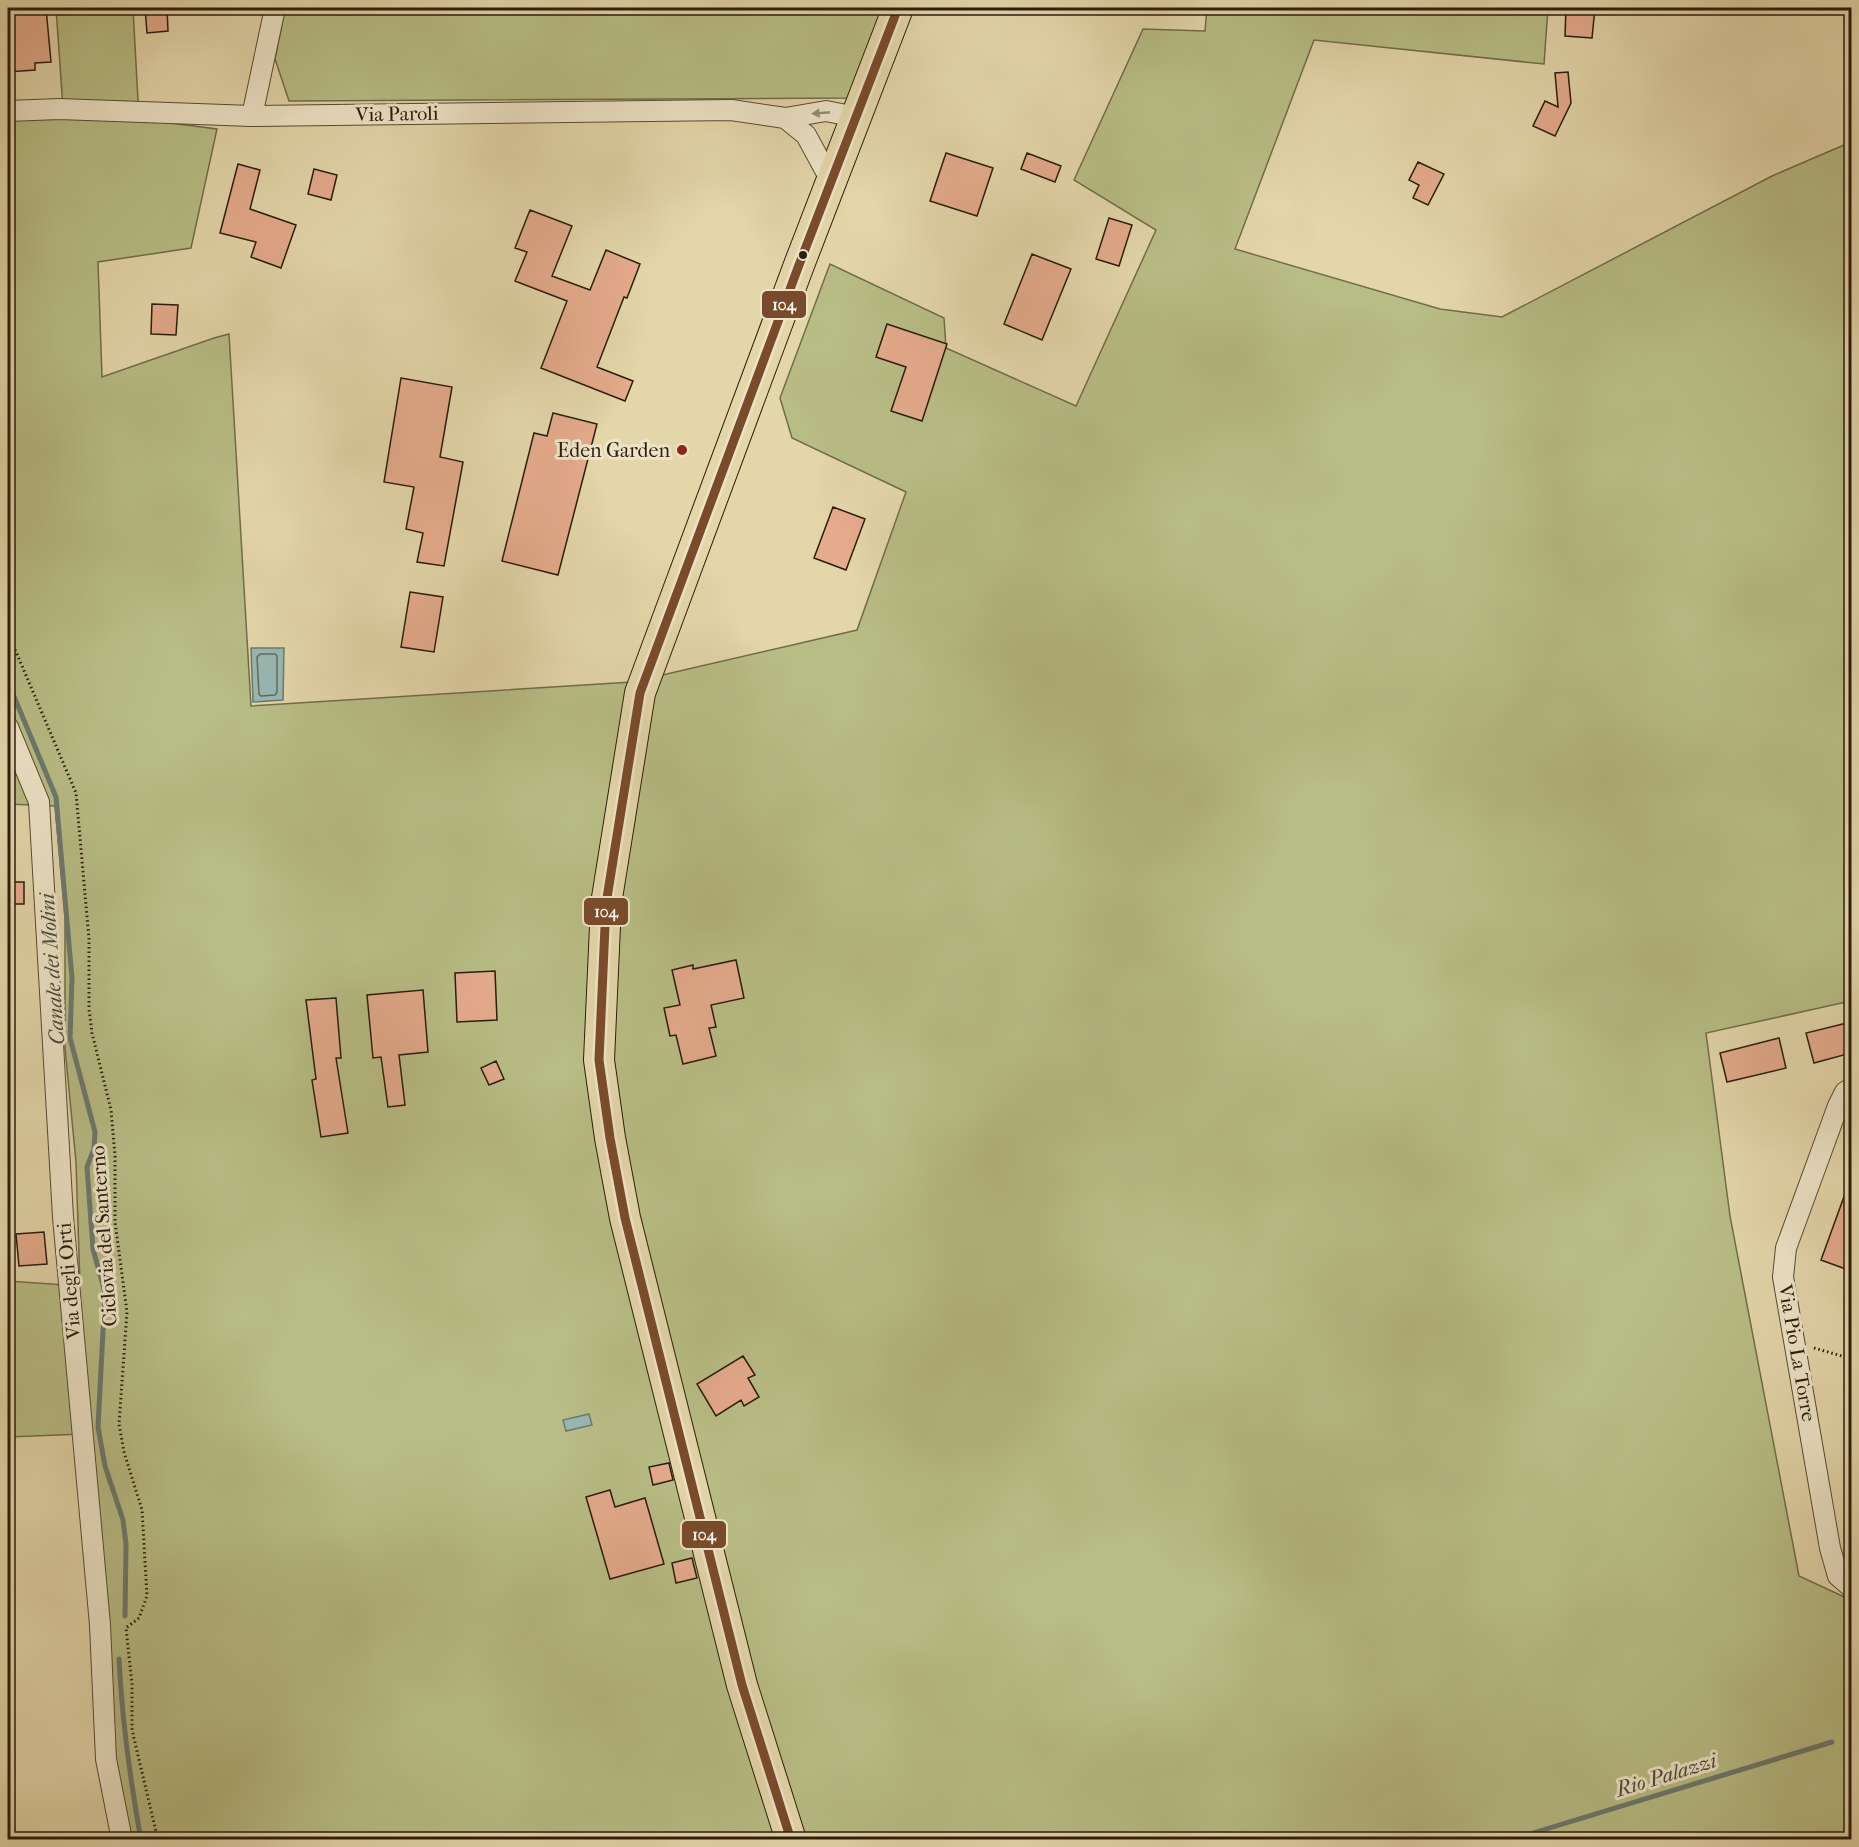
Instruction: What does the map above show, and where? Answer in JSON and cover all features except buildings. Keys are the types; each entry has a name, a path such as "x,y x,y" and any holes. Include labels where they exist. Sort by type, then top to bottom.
{"main road":[{"path":"791,1839 742,1685 630,1241 610,1138 599,1060 606,904 640,693 844,146 898,8"}],"street":[{"path":"252,116 275,8"},
{"name":"Via Paroli","path":"8,111 59,109 252,116 731,110 786,118"},
{"path":"786,118 826,111 856,117"},
{"path":"786,118 806,135 831,181"},
{"path":"806,135 844,146"},
{"name":"Via degli Orti","path":"8,726 39,802 63,1218 100,1625 105,1759 122,1839"},
{"name":"Via Pio La Torre","path":"1851,1088 1845,1092 1838,1106 1797,1215 1786,1248 1783,1276 1830,1548 1838,1576 1851,1588"}],"path":[{"name":"Ciclovia del Santerno","path":"8,633 76,793 89,939 89,1009 92,1033 111,1110 115,1156 115,1222 127,1312 119,1424 124,1452 142,1509 147,1596 139,1618 126,1628 132,1684 132,1730 158,1839"},
{"path":"1810,1346 1851,1359"}],"green space":[{"path":"56,8 133,8 139,119 217,129 191,248 98,262 102,377 229,334 251,706 632,682 857,630 906,492 792,438 780,398 830,264 944,318 946,348 1076,406 1156,230 1074,180 1143,29 1205,31 1207,8 1548,8 1544,64 1314,40 1235,249 1440,309 1502,317 1772,176 1851,142 1851,1001 1706,1033 1730,1216 1799,1576 1851,1600 1851,1839 128,1839 105,1759 84,1434 8,1437 8,1281 80,1286 76,1162 65,1048 65,916 55,806 8,804 8,119 63,108"},
{"path":"285,8 882,8 852,98 289,101 275,59"}],"water":[{"path":"251,648 284,648 283,700 253,702"},
{"path":"589,1414 592,1425 566,1431 563,1420"}],"waterway":[{"name":"Canale dei Molini","path":"8,682 56,797 72,978 70,1038 95,1132 94,1149 87,1167 93,1249 105,1293 98,1427 105,1466 123,1520 126,1544 125,1616"},
{"name":"Canale dei Molini","path":"119,1659 127,1750 141,1840"},
{"name":"Rio Palazzi","path":"1510,1840 1832,1742"}],"transit line":[{"name":"104","path":"791,1840 742,1685 625,1218 610,1138 599,1060 606,904 640,693 799,265 898,8"}],"place":[{"name":"Eden Garden","path":"682,450"}]}
